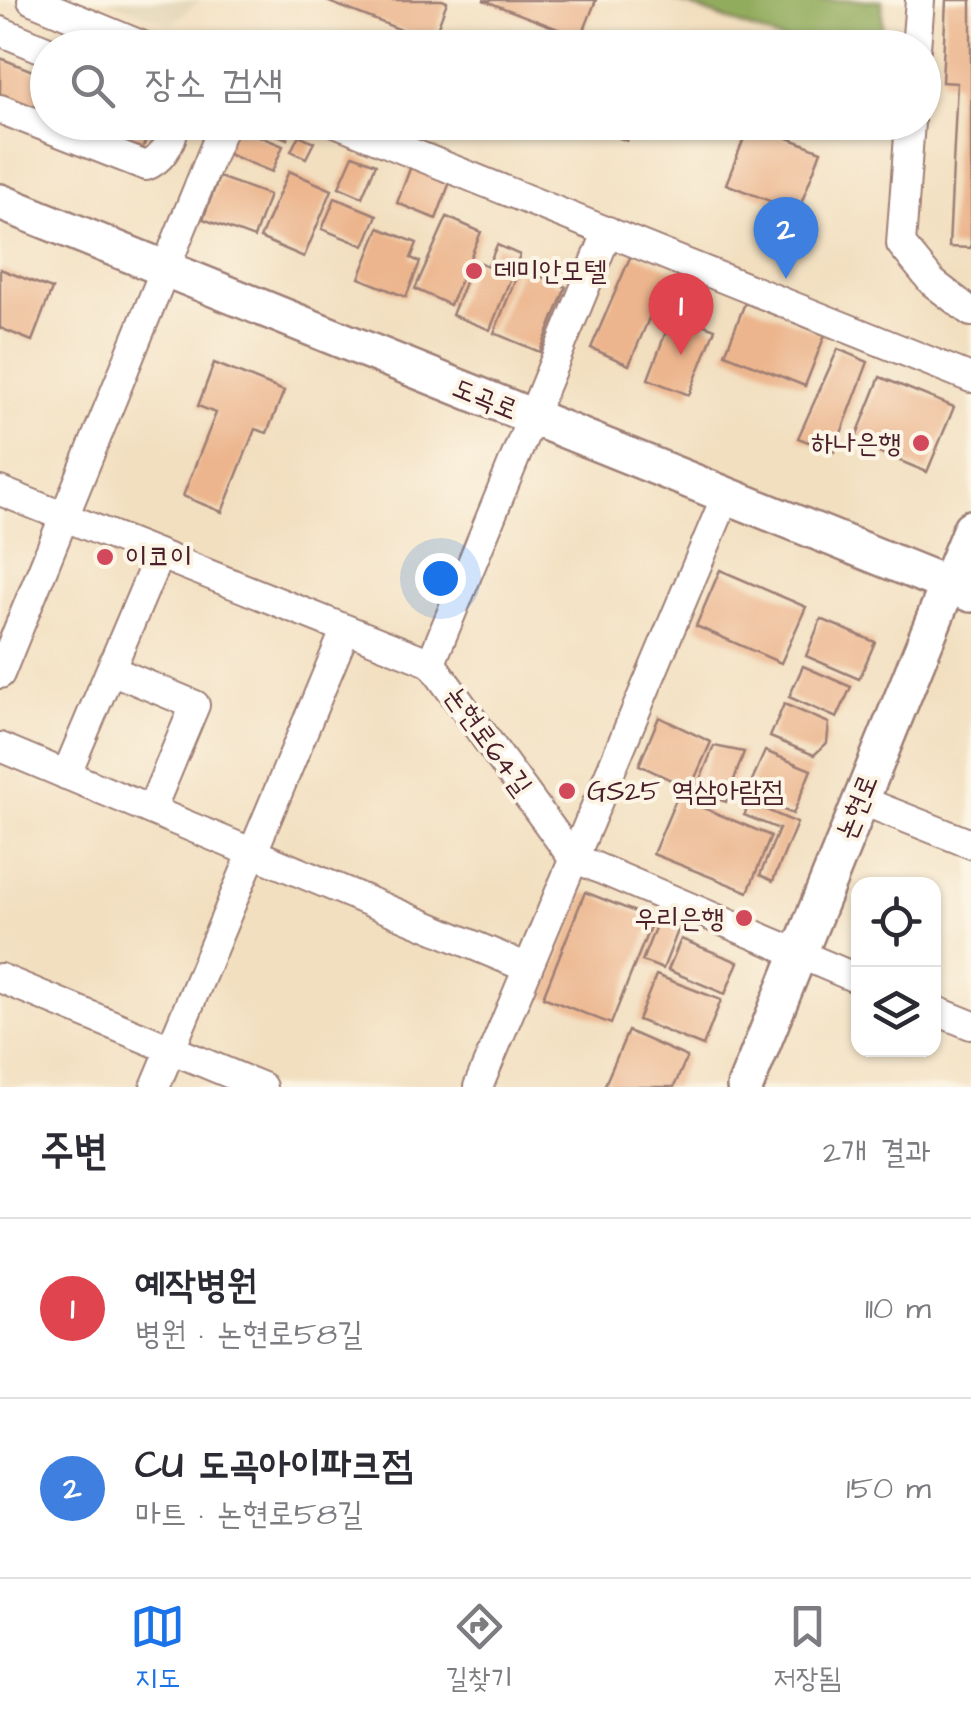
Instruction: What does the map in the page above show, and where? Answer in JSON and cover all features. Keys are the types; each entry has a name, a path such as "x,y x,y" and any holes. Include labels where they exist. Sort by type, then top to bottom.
{"main road":[{"name":"도곡로","path":"0,202 959,589"},
{"name":"논현로","path":"745,1087 860,800 959,589 971,528"}],"street":[{"path":"32,0 104,30"},
{"path":"918,30 920,0"},
{"path":"0,31 30,44"},
{"path":"0,109 30,121"},
{"path":"79,140 146,166 158,160 170,140"},
{"path":"0,674 218,140"},
{"path":"379,140 971,378"},
{"path":"909,140 901,244 932,282 971,312"},
{"path":"431,663 608,231"},
{"name":"논현로64길","path":"0,490 431,663 572,856"},
{"path":"478,1087 726,496"},
{"path":"66,775 159,555"},
{"path":"155,1087 345,631"},
{"path":"110,670 195,706 151,810"},
{"path":"0,747 528,968"},
{"path":"860,800 971,844"},
{"path":"572,856 851,977"},
{"path":"0,978 262,1087"},
{"path":"941,1013 971,1025"}],"shaded area":[{"path":"109,0 200,0 171,24"}],"green space":[{"path":"674,0 882,0 883,30 754,30"}],"building":[{"path":"324,0 447,2 436,30 401,30"},
{"path":"483,0 596,0 584,30 560,30"},
{"path":"946,0 971,0 971,248 949,247 957,83 942,82"},
{"path":"0,58 30,70 30,114 0,102"},
{"path":"97,140 146,140 139,157"},
{"path":"228,140 268,140 283,146 272,172 223,152"},
{"path":"296,140 314,142 306,158 291,151"},
{"path":"743,140 793,140 821,151 798,212 726,184"},
{"path":"353,155 376,164 362,197 339,187"},
{"path":"411,166 450,182 436,219 397,203"},
{"path":"289,171 332,190 304,257 260,238"},
{"path":"219,177 269,195 254,238 203,219"},
{"path":"335,198 377,215 364,246 322,229"},
{"path":"447,217 481,232 450,305 415,289"},
{"path":"379,228 417,243 411,258 420,262 406,297 359,278"},
{"path":"497,245 520,255 490,330 452,315 474,260 488,266"},
{"path":"632,253 679,273 658,319 650,316 629,365 591,348"},
{"path":"520,268 566,287 540,352 494,333"},
{"path":"0,269 52,289 32,341 0,328"},
{"path":"745,303 825,335 805,386 725,354"},
{"path":"673,313 715,329 689,395 648,379"},
{"path":"838,349 868,362 834,452 798,438"},
{"path":"214,363 284,391 267,433 255,429 222,512 183,496 216,413 198,406"},
{"path":"880,377 954,407 927,472 854,442"},
{"path":"720,570 806,607 781,663 696,626"},
{"path":"821,619 875,642 859,679 806,656"},
{"path":"803,666 851,687 837,718 789,697"},
{"path":"784,704 829,723 827,743 814,755 770,737"},
{"path":"659,717 711,742 690,789 639,765"},
{"path":"714,746 744,752 726,802 695,792"},
{"path":"765,751 811,770 793,814 746,794"},
{"path":"677,797 771,836 748,892 653,854"},
{"path":"750,803 797,823 773,881 760,875 779,829 744,815"},
{"path":"585,892 653,919 611,1024 543,997"},
{"path":"658,920 679,928 663,969 642,961"},
{"path":"681,939 738,962 725,994 668,970"},
{"path":"656,975 721,1000 703,1046 638,1020"},
{"path":"628,1031 687,1057 674,1087 604,1087"}],"place":[{"name":"데미안모텔","path":"474,271"},
{"name":"CU 도곡아이파크점","path":"786,279"},
{"name":"예작병원","path":"681,355"},
{"name":"하나은행","path":"921,443"},
{"name":"이코이","path":"105,557"},
{"name":"GS25 역삼아람점","path":"567,791"},
{"name":"우리은행","path":"744,918"}]}
